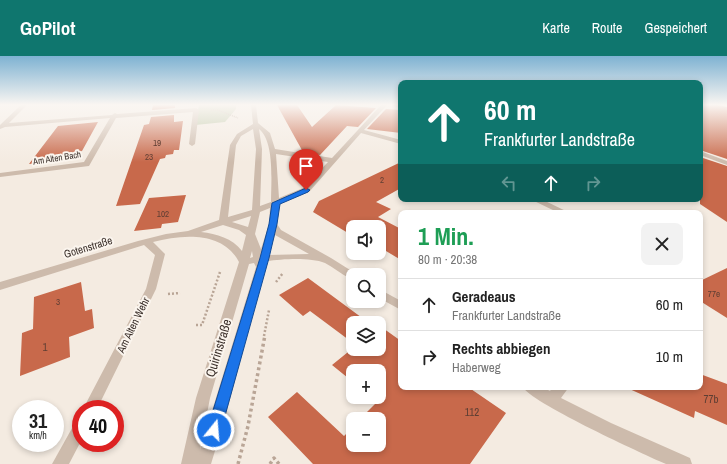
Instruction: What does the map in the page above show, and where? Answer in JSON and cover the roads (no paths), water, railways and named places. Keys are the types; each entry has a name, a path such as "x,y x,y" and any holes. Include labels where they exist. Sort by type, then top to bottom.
{"street":[{"path":"1,127 29,124"},
{"name":"Am Alten Bach","path":"0,175 86,164 110,124"},
{"path":"192,144 194,124"},
{"path":"257,124 239,135 233,145 223,222 240,227 251,233 257,246 261,263"},
{"name":"Quirinstraße","path":"203,464 218,418 273,224 276,203 273,151 268,134 257,124"},
{"name":"Quirinstraße","path":"189,464 203,398 244,262 256,211 259,173 257,124"},
{"name":"Gotenstraße","path":"0,286 147,242 184,234 223,222 256,211 306,190 366,124"},
{"path":"360,131 398,141"},
{"path":"273,151 332,160"},
{"path":"703,153 727,164"},
{"path":"541,202 559,210"},
{"path":"273,224 277,232 284,237 328,260 346,272"},
{"name":"Gotenstraße","path":"184,234 203,235 221,239 234,246 244,262"},
{"name":"Am Alten Wehr","path":"95,400 151,289 160,254 147,242"},
{"path":"244,262 261,263 304,256 328,260"},
{"path":"386,296 398,304"},
{"path":"535,390 628,440 684,464"},
{"path":"551,400 559,390"},
{"path":"60,464 72,442"}]}
